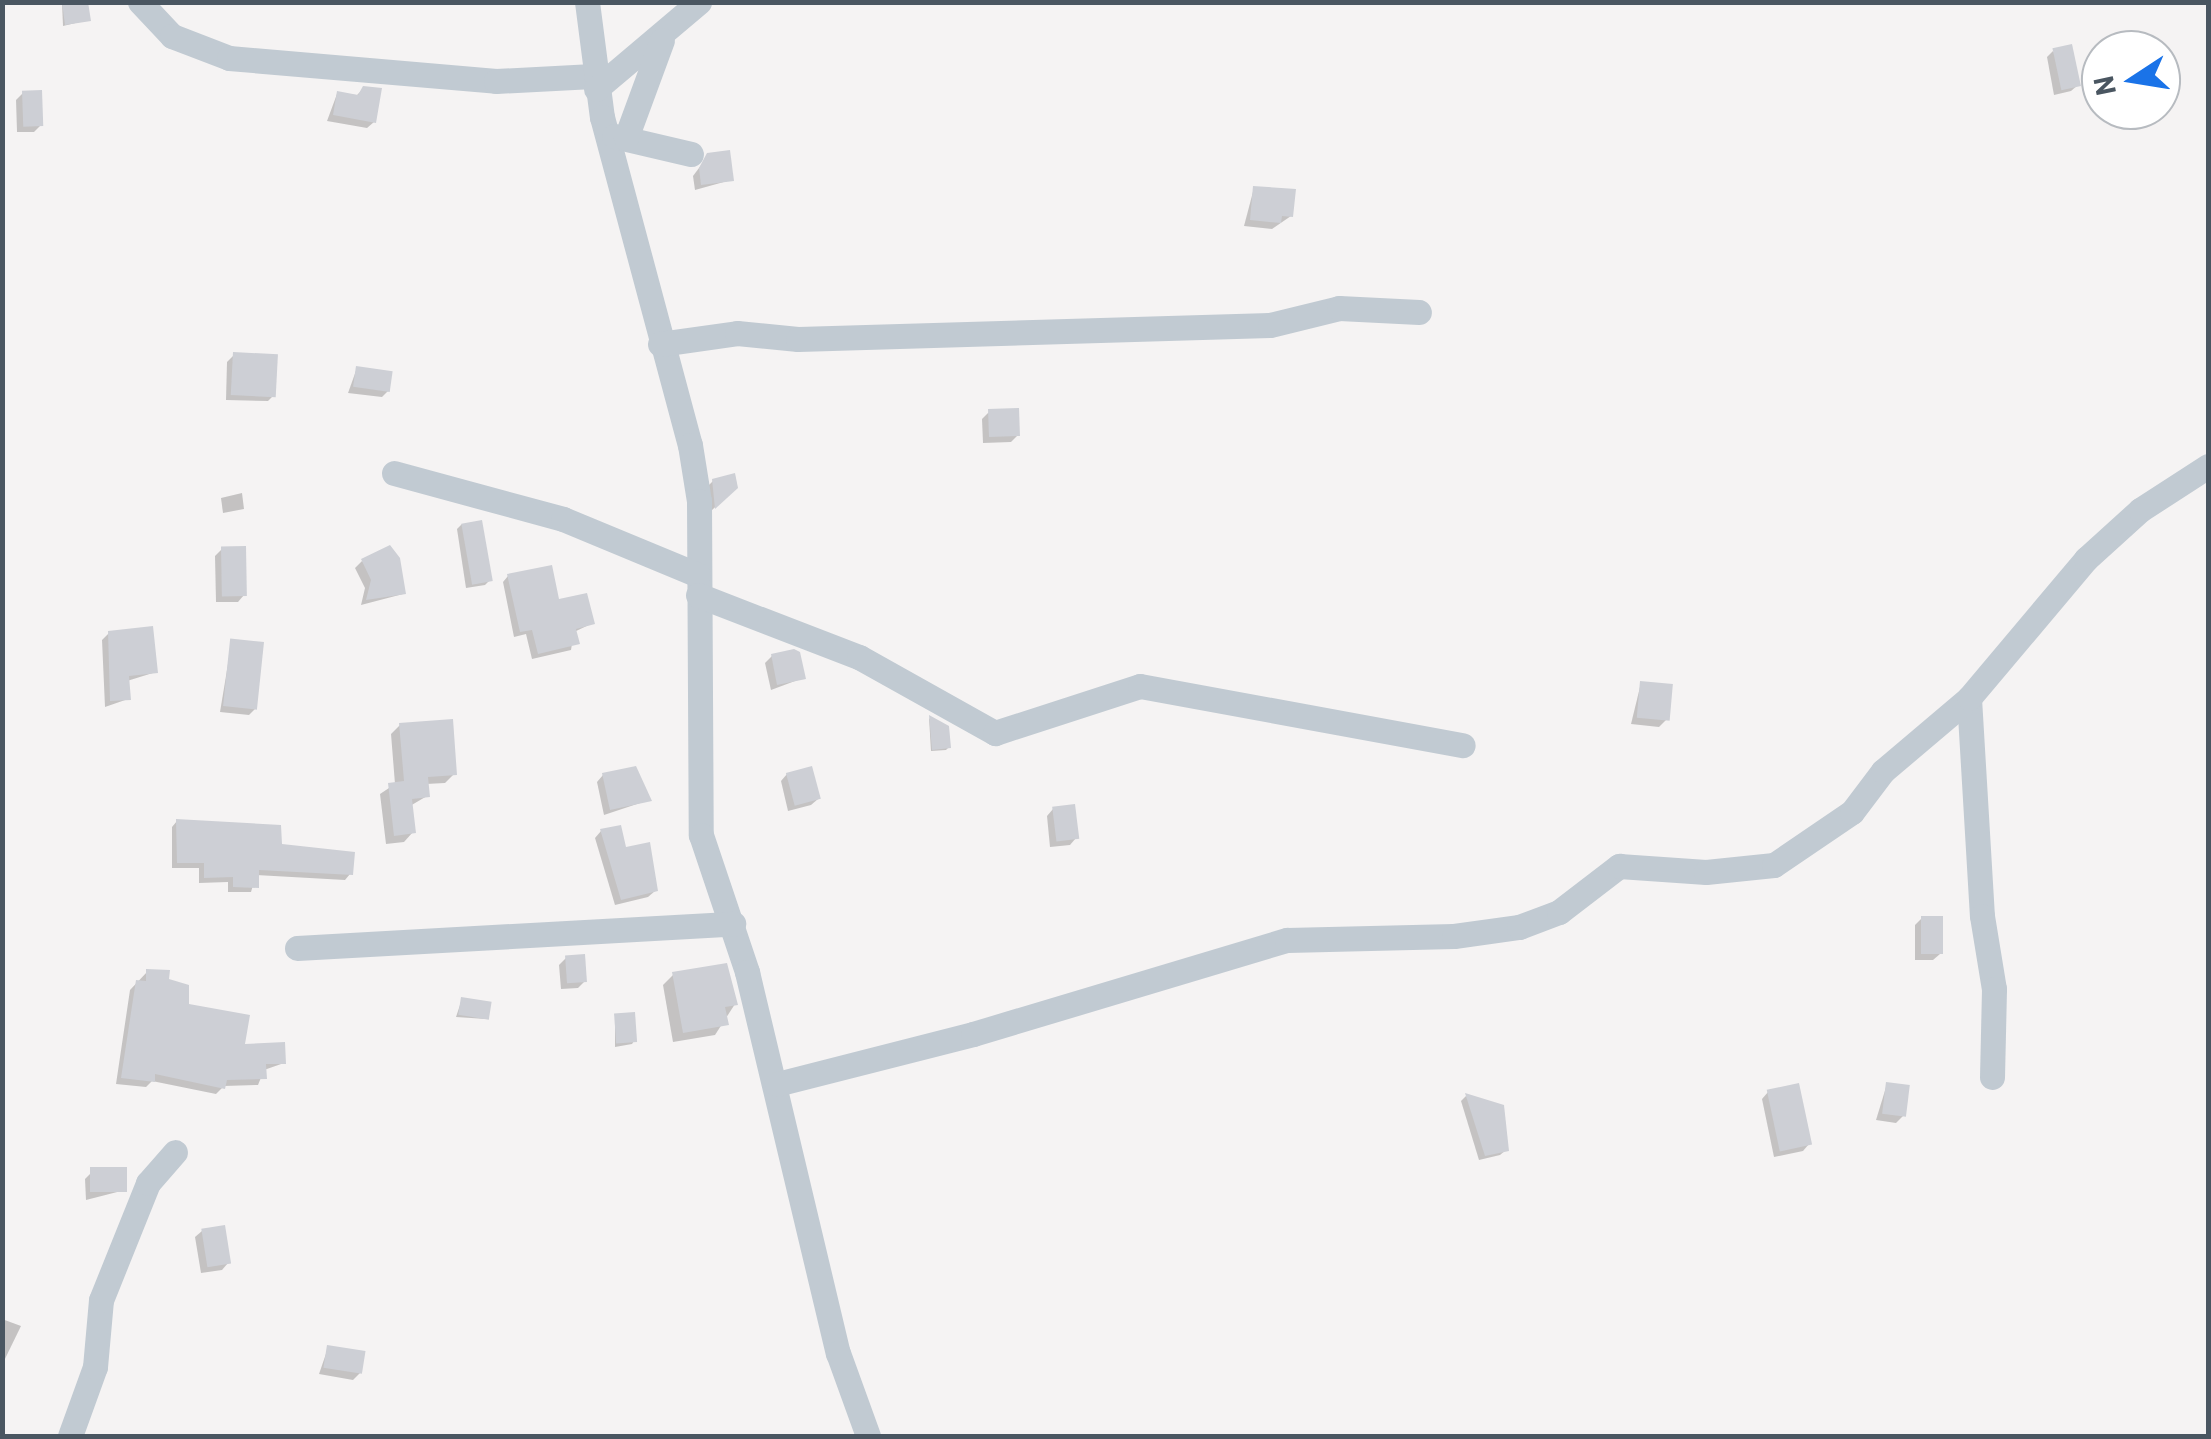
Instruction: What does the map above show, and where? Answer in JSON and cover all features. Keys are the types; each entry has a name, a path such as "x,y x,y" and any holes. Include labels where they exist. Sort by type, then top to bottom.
{"street":[{"path":"140,2 172,36 229,58 496,81 594,83 664,34 698,2"},
{"path":"587,2 594,83 617,137 660,344 690,445 699,502 700,835 733,924 777,1084 838,1353 864,1436"},
{"path":"617,137 664,34"},
{"path":"617,137 691,154"},
{"path":"660,344 738,334 798,339 1270,324 1339,308 1418,312"},
{"path":"777,1084 972,1034 1188,964 1287,940 1454,936 1519,927 1559,912 1619,866 1706,872 1774,865 1852,812 1882,772 1969,698 2086,559 2140,510 2208,466"},
{"path":"394,473 563,518 698,585 859,656 995,733 1140,686 1463,745"},
{"path":"1969,698 1982,916 1994,989 1992,1077"},
{"path":"298,948 733,924"},
{"path":"70,1436 95,1367 100,1300 148,1183 175,1152"}],"building":[{"path":"62,2 88,2 91,21 65,25"},
{"path":"2072,44 2081,86 2061,90 2052,48"},
{"path":"363,86 382,88 376,123 333,115 337,91 358,95"},
{"path":"42,90 43,126 23,127 22,91"},
{"path":"730,150 734,181 701,185 699,168 707,153"},
{"path":"1253,186 1296,189 1293,217 1282,216 1281,223 1250,220"},
{"path":"233,352 278,354 276,397 231,395"},
{"path":"356,366 393,371 390,392 353,387"},
{"path":"1019,408 1020,436 989,437 988,409"},
{"path":"735,473 738,488 715,509 712,479"},
{"path":"482,520 493,581 472,585 461,524"},
{"path":"390,545 400,558 406,594 366,600 371,580 361,559"},
{"path":"221,546 246,546 247,596 222,596"},
{"path":"552,565 559,599 587,593 595,624 576,629 580,644 538,654 532,630 520,632 507,574"},
{"path":"153,626 158,673 129,676 131,700 110,701 108,631"},
{"path":"230,638 264,642 257,710 223,706"},
{"path":"794,649 800,652 806,679 777,685 771,654"},
{"path":"1640,681 1673,684 1670,721 1637,718"},
{"path":"929,715 949,726 951,748 932,750"},
{"path":"453,719 457,775 428,777 430,797 412,799 416,833 394,836 388,783 404,781 399,723"},
{"path":"636,766 652,801 610,810 602,773"},
{"path":"812,766 821,799 795,806 786,773"},
{"path":"1075,804 1079,839 1056,842 1052,807"},
{"path":"176,819 281,825 282,844 355,852 353,875 259,870 259,888 233,887 233,877 204,878 204,863 177,863"},
{"path":"621,825 626,847 650,842 658,891 621,900 600,829"},
{"path":"1921,916 1943,916 1943,954 1921,954"},
{"path":"585,954 587,982 567,983 565,955"},
{"path":"727,963 738,1005 725,1007 729,1025 683,1033 672,972"},
{"path":"146,969 170,970 169,979 189,985 189,1004 250,1015 245,1044 285,1042 286,1064 266,1064 267,1079 227,1080 225,1089 155,1074 155,1082 121,1078 136,980 146,981"},
{"path":"461,997 492,1002 489,1020 458,1015"},
{"path":"635,1012 637,1042 616,1043 614,1013"},
{"path":"1886,1082 1910,1085 1906,1117 1882,1114"},
{"path":"1799,1083 1812,1145 1780,1151 1767,1090"},
{"path":"1465,1093 1504,1105 1509,1151 1485,1156"},
{"path":"90,1167 127,1167 127,1192 90,1192"},
{"path":"225,1225 231,1264 207,1267 201,1229"},
{"path":"327,1345 366,1351 362,1374 323,1368"}]}
